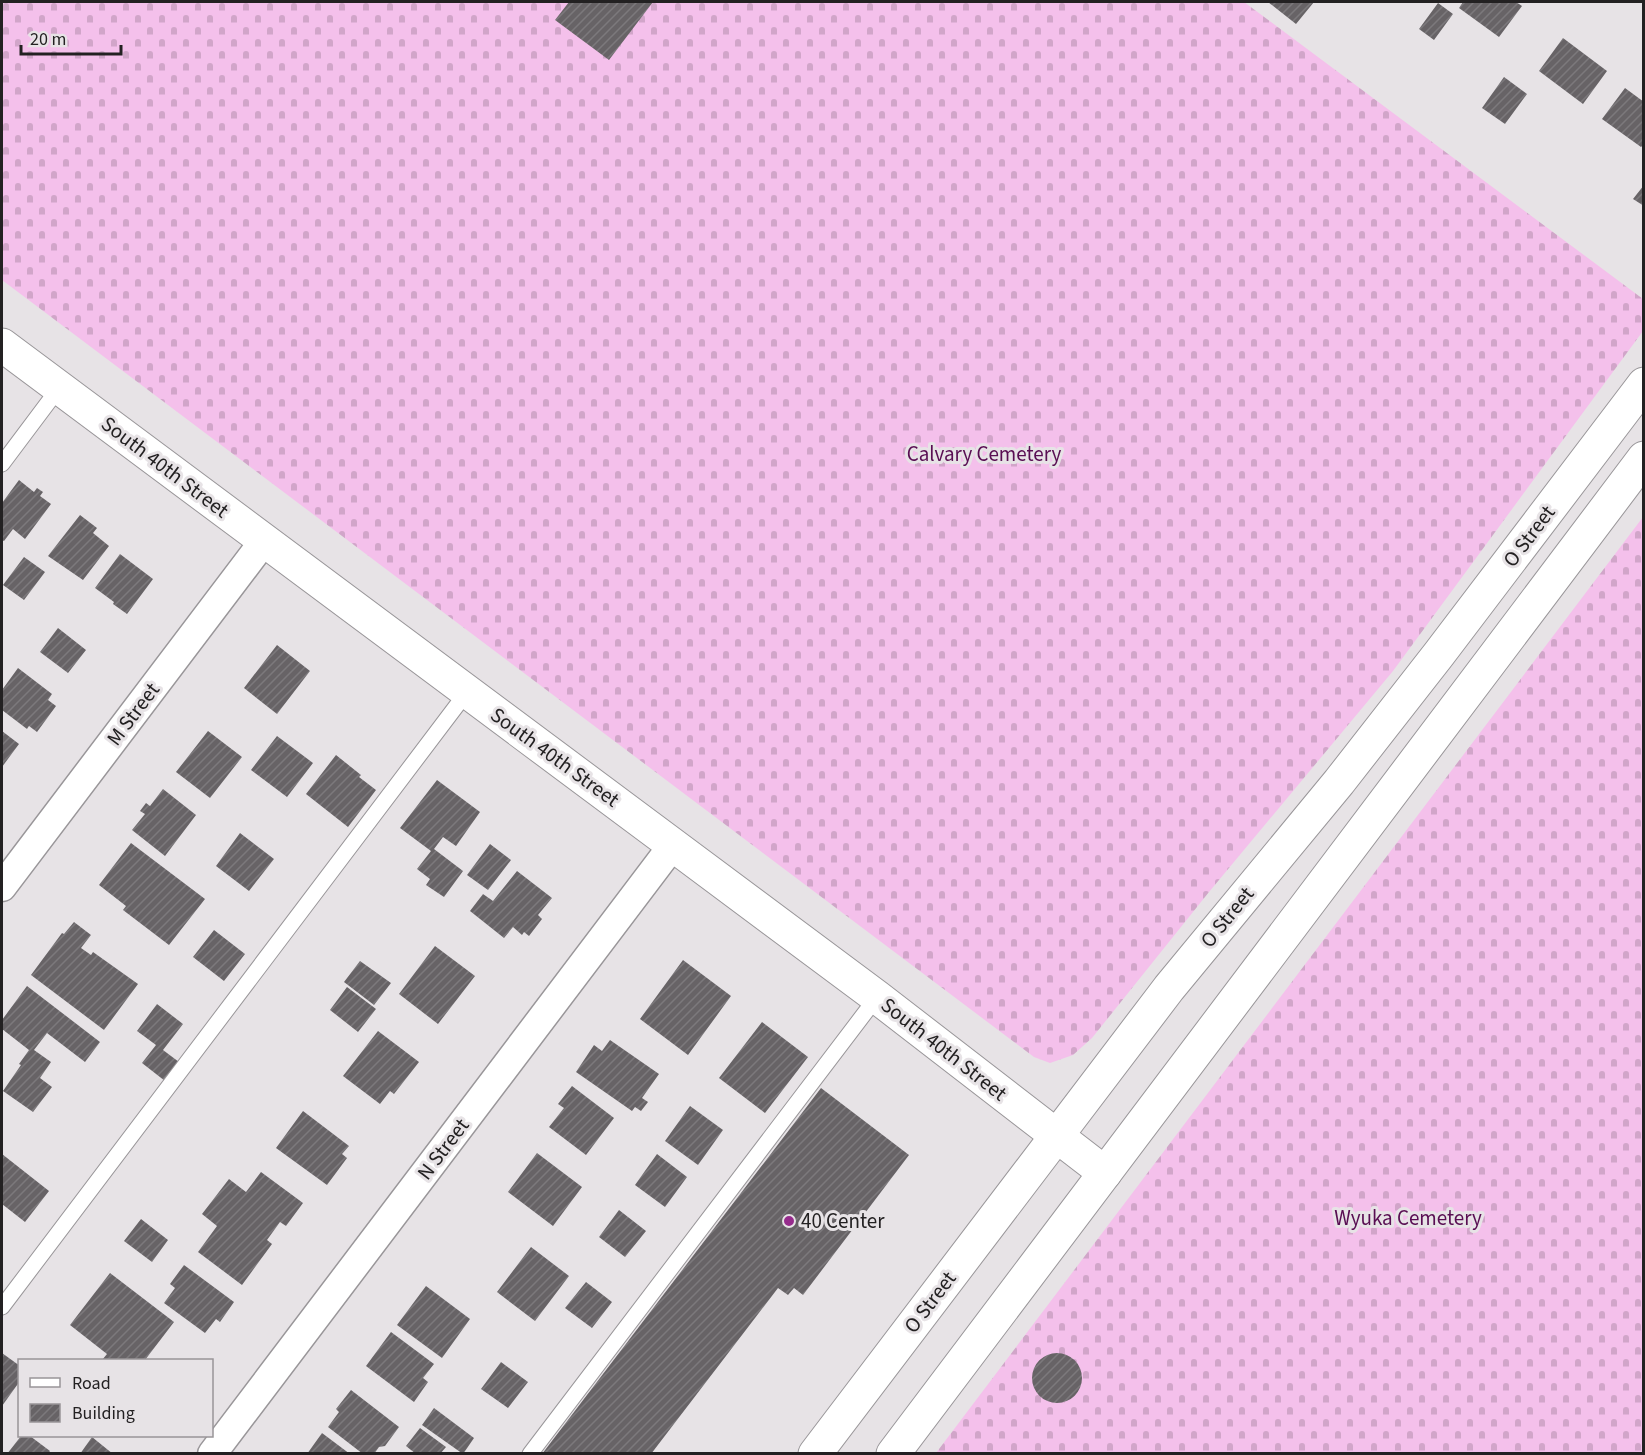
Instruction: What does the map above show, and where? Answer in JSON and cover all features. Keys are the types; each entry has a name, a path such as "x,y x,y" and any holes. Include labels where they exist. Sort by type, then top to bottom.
{"main road":[{"name":"South 40th Street","path":"2,345 674,844 1105,1173"},
{"name":"O Street","path":"815,1454 1169,988 1339,782 1644,384"},
{"path":"893,1454 1644,458"}],"street":[{"name":"M Street","path":"2,887 264,541"},
{"name":"N Street","path":"212,1454 674,844"}],"lane":[{"path":"2,464 59,388"},
{"path":"2,1307 467,692"},
{"path":"530,1454 877,997"}],"green space":[{"name":"Calvary Cemetery","path":"2,2 1244,2 1643,299 1643,331 1393,671 1209,892 1092,1038 1073,1055 1050,1063 1034,1057 2,280"},
{"name":"Wyuka Cemetery","path":"1643,517 1643,1453 936,1453"}],"building":[{"path":"569,2 653,2 609,60 555,20"},
{"path":"1268,2 1314,2 1296,24"},
{"path":"1463,2 1516,2 1522,6 1499,37 1459,8"},
{"path":"1438,3 1453,14 1434,40 1419,29"},
{"path":"1563,38 1607,71 1583,104 1539,71"},
{"path":"1504,77 1527,94 1505,124 1482,108"},
{"path":"1625,88 1644,102 1644,144 1641,147 1602,119"},
{"path":"1644,185 1644,206 1633,199"},
{"path":"19,480 34,492 37,488 43,492 40,496 51,504 25,539 13,529 4,541 2,540 2,503"},
{"path":"80,515 97,528 93,533 109,546 83,580 48,556"},
{"path":"120,554 153,579 127,614 95,588"},
{"path":"24,557 45,572 24,600 3,585"},
{"path":"58,628 86,650 68,673 40,652"},
{"path":"277,645 310,671 277,714 244,688"},
{"path":"18,668 52,694 48,700 56,706 37,732 29,726 27,729 2,710 2,690"},
{"path":"2,731 19,744 2,767"},
{"path":"208,731 242,757 210,798 176,772"},
{"path":"277,736 313,763 287,797 251,770"},
{"path":"336,755 376,790 348,827 306,794"},
{"path":"437,780 480,812 456,846 443,837 434,849 463,871 444,897 426,885 430,879 417,869 431,851 400,828"},
{"path":"163,789 196,815 165,856 132,830 145,814 140,811 146,803 150,806"},
{"path":"240,833 274,859 249,891 216,866"},
{"path":"131,843 205,899 169,945 123,910 126,906 99,885"},
{"path":"490,844 511,860 488,890 467,875"},
{"path":"517,871 552,898 538,915 542,919 529,936 524,932 522,935 513,927 504,938 470,911 483,894 493,901"},
{"path":"74,922 91,935 81,948 91,955 93,952 138,984 104,1030 31,975 62,933 64,934"},
{"path":"214,930 245,954 224,981 193,957"},
{"path":"435,946 475,976 438,1024 399,994"},
{"path":"683,960 731,996 688,1055 640,1019"},
{"path":"360,961 391,983 374,1005 344,982"},
{"path":"27,986 100,1042 85,1062 47,1033 34,1050 51,1062 40,1078 52,1087 33,1112 3,1091 29,1050 2,1029 2,1020"},
{"path":"347,987 376,1009 358,1032 330,1010"},
{"path":"157,1004 183,1024 163,1050 179,1062 165,1081 142,1063 156,1045 137,1031"},
{"path":"762,1022 808,1057 765,1113 719,1078"},
{"path":"378,1031 419,1062 394,1094 390,1091 380,1104 343,1076"},
{"path":"610,1040 659,1074 642,1098 648,1102 641,1111 635,1107 632,1111 576,1072 594,1045 602,1051"},
{"path":"572,1086 614,1118 586,1155 549,1127 564,1108 558,1104"},
{"name":"40 Center","path":"821,1088 909,1155 803,1295 794,1288 788,1295 778,1288 651,1454 542,1454"},
{"path":"690,1106 723,1130 698,1165 665,1141"},
{"path":"303,1111 349,1146 342,1154 347,1158 327,1185 276,1148"},
{"path":"537,1153 582,1187 553,1226 508,1192"},
{"path":"2,1154 49,1191 25,1222 2,1204"},
{"path":"657,1154 687,1177 665,1207 635,1185"},
{"path":"261,1172 303,1203 286,1226 280,1222 267,1240 272,1244 242,1285 198,1252 217,1226 202,1214 229,1179 246,1192"},
{"path":"619,1210 646,1231 625,1257 599,1237"},
{"path":"141,1219 168,1240 152,1262 124,1241"},
{"path":"531,1247 569,1276 535,1321 497,1292"},
{"path":"184,1265 234,1302 220,1322 216,1319 205,1333 164,1303 175,1288 170,1284"},
{"path":"110,1273 174,1322 146,1359 103,1359 107,1354 70,1325"},
{"path":"586,1282 612,1302 592,1328 565,1308"},
{"path":"426,1286 470,1319 442,1358 397,1325"},
{"path":"391,1332 434,1364 423,1378 428,1382 414,1402 366,1366"},
{"path":"2,1353 18,1365 18,1384 2,1406"},
{"path":"1057,1353 1066,1355 1077,1364 1082,1378 1080,1387 1071,1398 1057,1403 1048,1401 1037,1392 1032,1378 1034,1369 1043,1358"},
{"path":"501,1362 528,1382 508,1408 481,1389"},
{"path":"351,1390 399,1427 385,1446 379,1447 374,1454 363,1454 328,1427 339,1412 336,1409"},
{"path":"434,1408 474,1438 463,1454 422,1425"},
{"path":"420,1428 446,1447 440,1454 416,1454 406,1446"},
{"path":"322,1433 350,1454 307,1454"},
{"path":"20,1437 31,1437 50,1451 48,1454 7,1454"},
{"path":"92,1437 113,1454 80,1454"}],"place":[{"name":"40 Center","path":"789,1221"}]}
